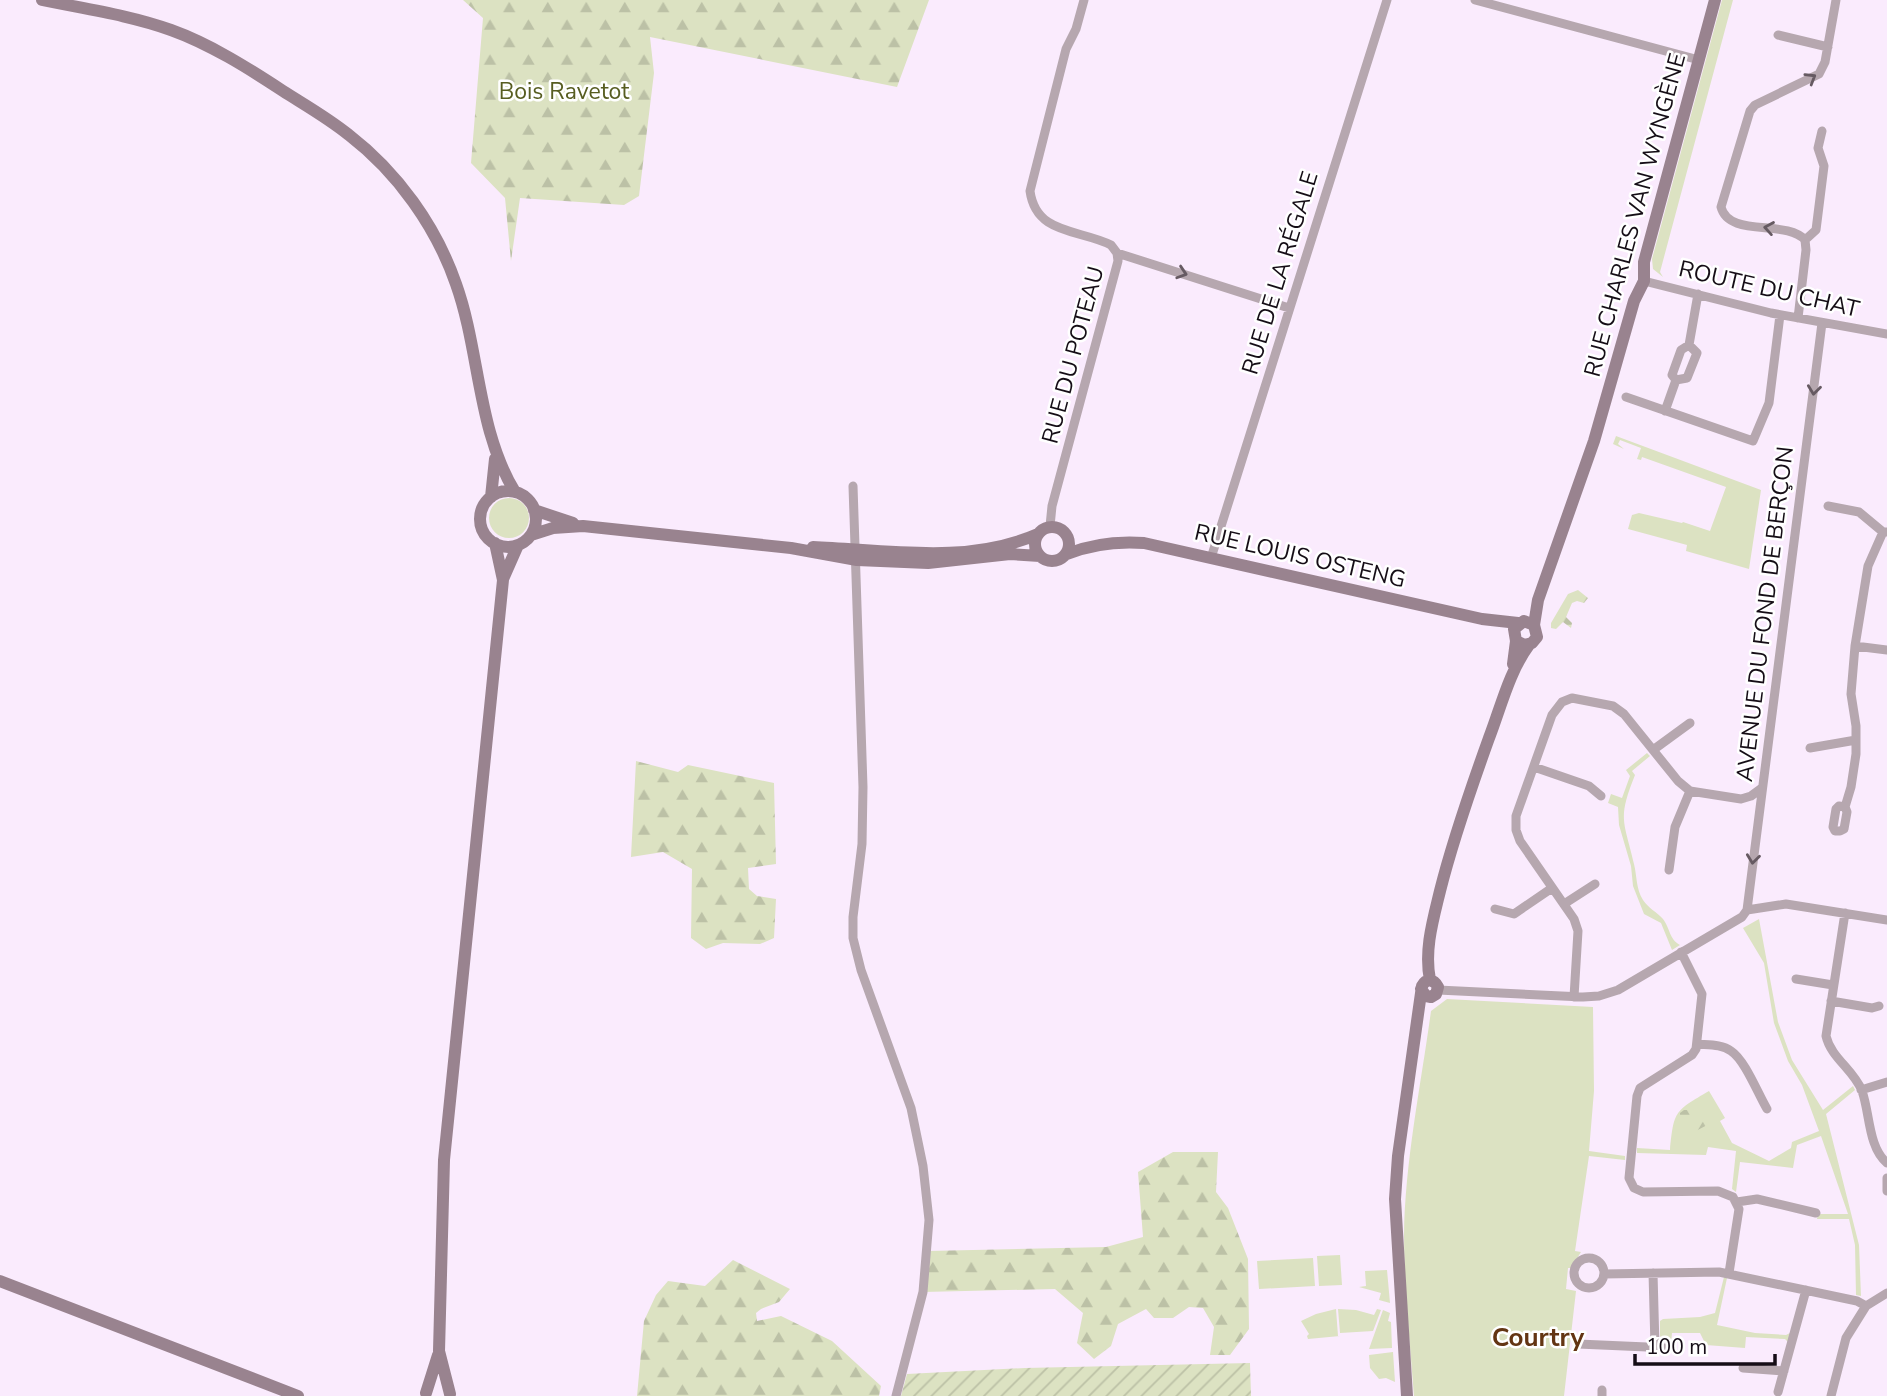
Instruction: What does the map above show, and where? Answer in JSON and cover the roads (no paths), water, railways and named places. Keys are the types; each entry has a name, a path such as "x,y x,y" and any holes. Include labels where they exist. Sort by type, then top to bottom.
{"street":[{"path":"41,0 151,23 211,48 348,134 380,162 418,209 448,263 465,312 495,455 515,492 527,499 534,510 536,523 531,535"},
{"name":"RUE DU POTEAU","path":"1051,526 1052,506 1117,266 1117,253 1104,242 1045,222 1034,208 1030,191 1030,182 1066,49 1076,29 1084,0"},
{"name":"RUE DE LA RÉGALE","path":"1211,558 1387,0"},
{"path":"1475,0 1699,60"},
{"name":"RUE CHARLES VAN WYNGÈNE","path":"1525,623 1538,600 1594,441 1634,301 1644,281 1644,262 1715,0"},
{"path":"1805,240 1793,233 1733,222 1724,215 1721,207 1750,111 1819,74 1824,67 1836,0"},
{"path":"1777,35 1828,47"},
{"path":"1805,240 1816,230 1824,166 1818,148 1822,131"},
{"path":"1798,318 1805,240"},
{"path":"1117,253 1289,308"},
{"name":"ROUTE DU CHAT","path":"1644,281 1780,315 1887,334"},
{"path":"1676,380 1672,374 1681,350 1689,345 1698,294"},
{"path":"1626,397 1750,442 1755,439 1770,399 1780,315"},
{"name":"AVENUE DU FOND DE BERÇON","path":"1746,910 1822,323"},
{"path":"1676,380 1687,378 1696,353 1689,345"},
{"path":"1665,411 1676,380"},
{"path":"491,497 495,455"},
{"path":"853,486 863,787 862,844 853,938 860,970 911,1108 923,1166 929,1220 922,1292 896,1396"},
{"path":"515,492 491,497 482,509 480,520 486,536 506,547 518,545 531,535 553,528 583,526 928,563 1010,554 1040,556 1054,561 1067,554 1070,543 1062,529 1051,526 1038,534 1009,544 950,552 856,555"},
{"path":"1828,506 1860,512 1885,532 1868,566 1855,646 1851,695 1856,740 1851,787 1845,807"},
{"path":"534,510 583,526"},
{"name":"RUE LOUIS OSTENG","path":"1066,533 1109,542 1143,543 1482,619 1525,623"},
{"path":"1038,534 1035,546 1040,556"},
{"name":"RUE LOUIS OSTENG","path":"1067,554 1083,547 1109,542"},
{"path":"495,543 503,580"},
{"path":"451,1395 439,1351 444,1160 503,580 518,545"},
{"name":"RUE LOUIS OSTENG","path":"1482,619 1519,641"},
{"path":"1407,1396 1395,1193 1419,1016 1431,989 1427,966 1429,943 1461,815 1510,678 1519,641 1514,629 1525,623 1537,636 1519,641"},
{"path":"1855,646 1887,650"},
{"path":"1574,997 1578,931 1574,919 1520,841 1516,830 1516,816 1555,709 1572,698 1619,709 1678,781 1690,791 1741,799 1762,788"},
{"path":"1653,750 1690,723"},
{"path":"1810,748 1856,740"},
{"path":"1534,766 1589,786 1601,796"},
{"path":"1669,870 1675,827 1690,791"},
{"path":"1741,799 1759,813"},
{"path":"1564,904 1595,884"},
{"path":"1495,909 1514,914 1552,888"},
{"path":"1431,989 1590,997 1613,992 1742,917 1746,910 1786,904 1887,920"},
{"path":"1845,913 1826,1031 1827,1041 1861,1090 1876,1149 1887,1163"},
{"path":"1681,952 1702,994 1698,1044 1692,1055 1640,1088 1629,1178 1634,1188 1643,1192 1722,1191 1733,1196 1737,1202 1738,1214 1729,1273"},
{"path":"1796,979 1833,985"},
{"path":"1831,1001 1872,1008 1879,1006"},
{"path":"1698,1044 1723,1047 1731,1051 1738,1058 1767,1109"},
{"path":"1861,1090 1887,1083"},
{"path":"1887,1178 1887,1191"},
{"path":"1737,1202 1757,1199 1816,1213"},
{"path":"1653,1273 1655,1347"},
{"path":"1604,1274 1729,1273 1857,1301 1866,1306"},
{"path":"0,1281 298,1396"},
{"path":"1778,1392 1806,1290"},
{"path":"1831,1396 1846,1338 1866,1306 1887,1293"},
{"path":"1578,1345 1670,1348"},
{"path":"424,1395 439,1351"},
{"path":"1744,1368 1784,1371"},
{"path":"424,1395 442,1391 451,1395"}],"district":[{"name":"Courtry","path":"1538,1337"}],"park label":[{"name":"Bois Ravetot","path":"564,91"}]}
